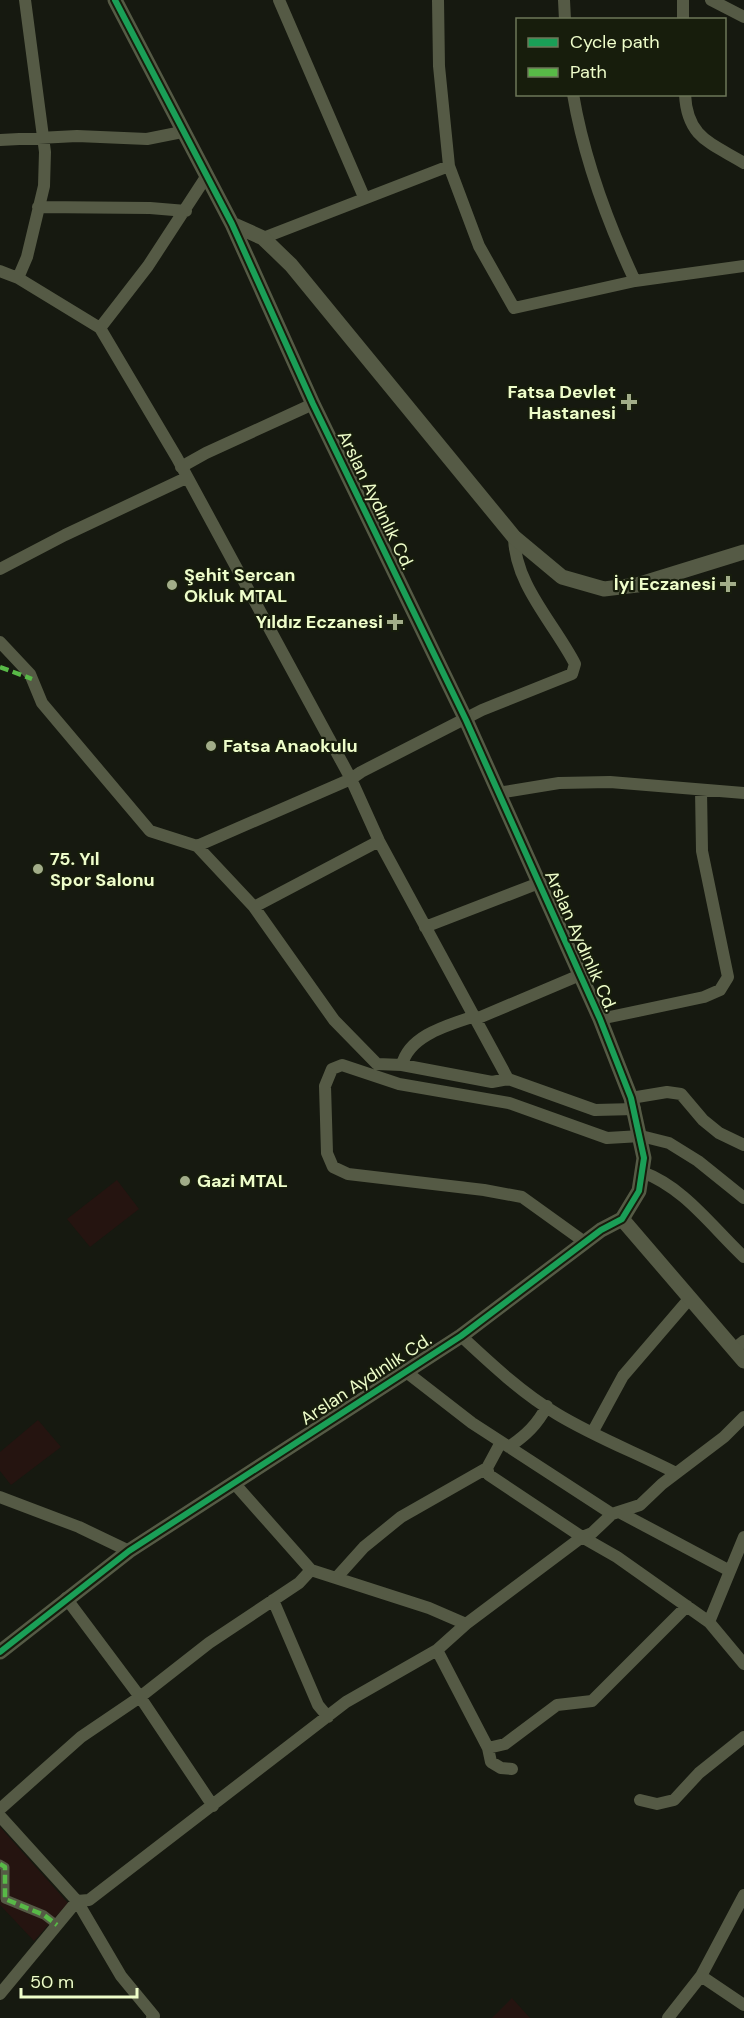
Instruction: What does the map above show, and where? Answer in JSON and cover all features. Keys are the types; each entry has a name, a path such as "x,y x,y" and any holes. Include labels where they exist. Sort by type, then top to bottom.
{"street":[{"path":"18,278 27,257 44,186 43,139 25,0"},
{"name":"Arslan Aydınlık Cd.","path":"0,1652 66,1598 129,1551 461,1336 601,1230 622,1219 639,1191 644,1158 633,1103 600,1019 465,720 313,404 231,224 115,0"},
{"path":"279,0 364,197"},
{"path":"438,0 439,66 449,166 479,246 514,308 635,280 744,266"},
{"path":"564,0 565,18"},
{"path":"683,0 683,18"},
{"path":"711,0 744,17"},
{"path":"573,96 579,130 610,225 635,280"},
{"path":"686,96 686,114 699,136 744,163"},
{"path":"0,140 77,136 147,139 182,132"},
{"path":"263,238 449,166"},
{"path":"99,328 186,211 206,177"},
{"path":"38,207 150,208 186,211"},
{"path":"231,224 263,238 291,266 514,537 562,577 604,589 637,585 744,552"},
{"path":"0,271 18,278 99,328 184,473 351,779 379,841 508,1079"},
{"path":"0,569 184,473 206,453 313,404"},
{"path":"197,846 351,779 465,720 572,674 575,664 521,574 514,556 514,537"},
{"path":"0,642 30,674 42,703 150,831 197,846 254,908 334,1020 377,1064 402,1065 492,1082 508,1079 595,1110 633,1103 667,1092 681,1094 703,1120 719,1134 744,1145"},
{"path":"498,793 559,783 610,782 744,793"},
{"path":"600,1019 704,997 720,990 728,977 702,851 701,790"},
{"path":"254,908 379,841"},
{"path":"425,927 538,883"},
{"path":"402,1065 405,1054 430,1033 580,975"},
{"path":"586,1243 522,1197 484,1190 348,1174 333,1167 327,1153 325,1086 332,1069 342,1065 399,1084 509,1103 607,1138 641,1136 669,1143 698,1161 744,1198"},
{"path":"642,1172 656,1177 697,1208 744,1257"},
{"path":"622,1219 690,1298 741,1350"},
{"path":"592,1433 623,1376 690,1298"},
{"path":"461,1336 499,1372 547,1406 592,1433 676,1473"},
{"path":"405,1371 472,1423 616,1513 730,1571"},
{"path":"337,1577 364,1547 400,1517 487,1468 505,1444 527,1435 540,1420 547,1406"},
{"path":"0,1994 77,1901 89,1900 346,1702 436,1650 466,1624 582,1537 592,1533 616,1513 640,1505 676,1473 724,1437 744,1417"},
{"path":"487,1468 489,1476 582,1537 617,1557 709,1622 744,1664"},
{"path":"234,1483 311,1570 429,1608 466,1624"},
{"path":"0,1497 79,1527 129,1551"},
{"path":"709,1622 744,1537"},
{"path":"0,1809 81,1737 140,1697 209,1643 299,1583 311,1570"},
{"path":"66,1598 140,1697 213,1806"},
{"path":"273,1600 318,1705 328,1717"},
{"path":"488,1748 505,1744 557,1705 592,1701 634,1662 687,1606"},
{"path":"436,1650 488,1748 491,1762 501,1768 512,1769"},
{"path":"640,1800 657,1804 674,1800 699,1773 744,1737"},
{"path":"0,1816 77,1901 121,1976 154,2016 152,2018"},
{"path":"0,1863 5,1867 7,1873 5,1899 44,1915 57,1925"},
{"path":"668,2018 701,1976 744,1895"},
{"path":"701,1976 744,2005"}],"shaded area":[{"path":"117,1180 139,1209 90,1247 67,1219"},
{"path":"38,1420 61,1447 11,1485 0,1471 0,1452"},
{"path":"0,1827 68,1903 34,1941 0,1905"},
{"path":"512,1998 530,2018 492,2018"}],"marked path":[{"path":"0,667 32,679"},
{"path":"0,1864 5,1867 5,1899 44,1915 57,1925"}],"cycle path":[{"path":"0,1652 129,1551 461,1336 601,1230 622,1219 639,1191 644,1158 631,1098 600,1019 466,720 313,404 232,224 115,0"}],"place":[{"name":"Fatsa Devlet Hastanesi","path":"629,402"},
{"name":"İyi Eczanesi","path":"728,584"},
{"name":"Şehit Sercan Okluk MTAL","path":"172,585"},
{"name":"Yıldız Eczanesi","path":"395,622"},
{"name":"Fatsa Anaokulu","path":"211,746"},
{"name":"75. Yıl Spor Salonu","path":"38,869"},
{"name":"Gazi MTAL","path":"185,1181"}]}
